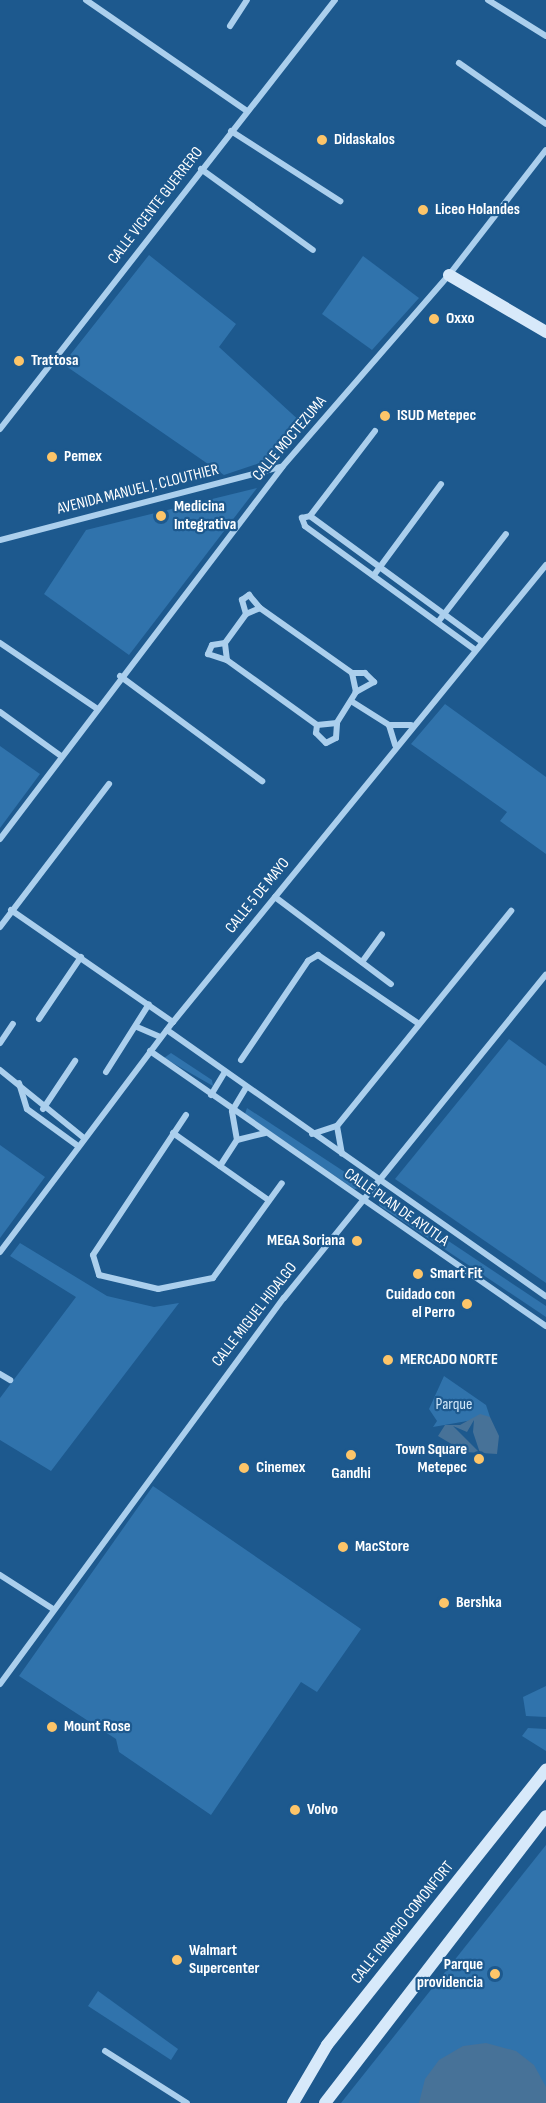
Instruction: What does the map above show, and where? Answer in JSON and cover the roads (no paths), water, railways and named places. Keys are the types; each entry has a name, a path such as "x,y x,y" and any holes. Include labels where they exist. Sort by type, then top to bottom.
{"main road":[{"path":"449,275 546,332"},
{"name":"CALLE IGNACIO COMONFORT","path":"293,2103 327,2045 546,1770"},
{"path":"325,2103 546,1816"}],"street":[{"path":"86,0 247,111"},
{"path":"230,26 248,0"},
{"name":"CALLE VICENTE GUERRERO","path":"0,429 335,0"},
{"path":"488,0 546,36"},
{"path":"459,63 546,124"},
{"path":"231,131 340,201"},
{"name":"CALLE MOCTEZUMA","path":"0,839 120,676 282,467 449,275 546,150"},
{"path":"201,169 313,250"},
{"path":"375,431 310,516 302,518 305,526 474,649"},
{"name":"AVENIDA MANUEL J. CLOUTHIER","path":"0,540 282,467"},
{"path":"374,574 441,483"},
{"path":"310,516 481,641"},
{"path":"438,622 506,534"},
{"name":"CALLE 5 DE MAYO","path":"0,1252 167,1029 275,897 395,744 546,565"},
{"path":"246,614 242,600 249,595 260,608 352,673 365,673 374,682 356,692 337,723 336,738 326,743 316,733 317,724"},
{"path":"227,660 225,643 246,614 260,608"},
{"path":"225,643 212,645 208,654 227,660 317,724 337,723"},
{"path":"0,644 96,708"},
{"path":"352,673 356,692"},
{"path":"120,676 262,781"},
{"path":"351,701 389,725 411,725"},
{"path":"0,712 61,756"},
{"path":"389,725 395,744"},
{"path":"0,927 109,784"},
{"path":"275,897 391,984"},
{"path":"11,910 173,1022"},
{"path":"312,1134 338,1126 511,911"},
{"path":"362,962 382,934"},
{"path":"241,1060 308,961 318,955 419,1024"},
{"path":"39,1019 81,957"},
{"name":"CALLE MIGUEL HIDALGO","path":"0,1684 144,1480 379,1179 546,975"},
{"path":"106,1072 137,1027 149,1004"},
{"path":"0,1043 13,1024"},
{"path":"137,1027 161,1037"},
{"name":"CALLE PLAN DE AYUTLA","path":"167,1029 224,1073 546,1296"},
{"name":"CALLE PLAN DE AYUTLA","path":"150,1051 232,1111 546,1326"},
{"path":"43,1109 75,1061"},
{"path":"0,1070 40,1099 43,1109 84,1138"},
{"path":"211,1095 224,1073"},
{"path":"19,1083 27,1109 78,1146"},
{"path":"237,1140 232,1111 246,1088"},
{"path":"186,1115 93,1255 99,1275 158,1289 206,1281 225,1263 267,1198 282,1182"},
{"path":"338,1126 342,1154"},
{"path":"173,1133 267,1198"},
{"path":"220,1166 237,1140 265,1133"},
{"path":"0,1374 9,1380"},
{"path":"0,1575 53,1609"},
{"path":"105,2051 187,2103"}],"place":[{"name":"Didaskalos","path":"322,140"},
{"name":"Liceo Holandes","path":"423,210"},
{"name":"Oxxo","path":"434,319"},
{"name":"Trattosa","path":"19,361"},
{"name":"ISUD Metepec","path":"385,416"},
{"name":"Pemex","path":"52,457"},
{"name":"Medicina Integrativa","path":"161,516"},
{"name":"MEGA Soriana","path":"357,1241"},
{"name":"Smart Fit","path":"418,1274"},
{"name":"Cuidado con el Perro","path":"467,1304"},
{"name":"MERCADO NORTE","path":"388,1360"},
{"name":"Gandhi","path":"351,1455"},
{"name":"Town Square Metepec","path":"479,1459"},
{"name":"Cinemex","path":"244,1468"},
{"name":"MacStore","path":"343,1547"},
{"name":"Bershka","path":"444,1603"},
{"name":"Mount Rose","path":"52,1727"},
{"name":"Volvo","path":"295,1810"},
{"name":"Walmart Supercenter","path":"177,1960"},
{"name":"Parque providencia","path":"495,1974"}],"park label":[{"name":"Parque","path":"454,1405"}]}
